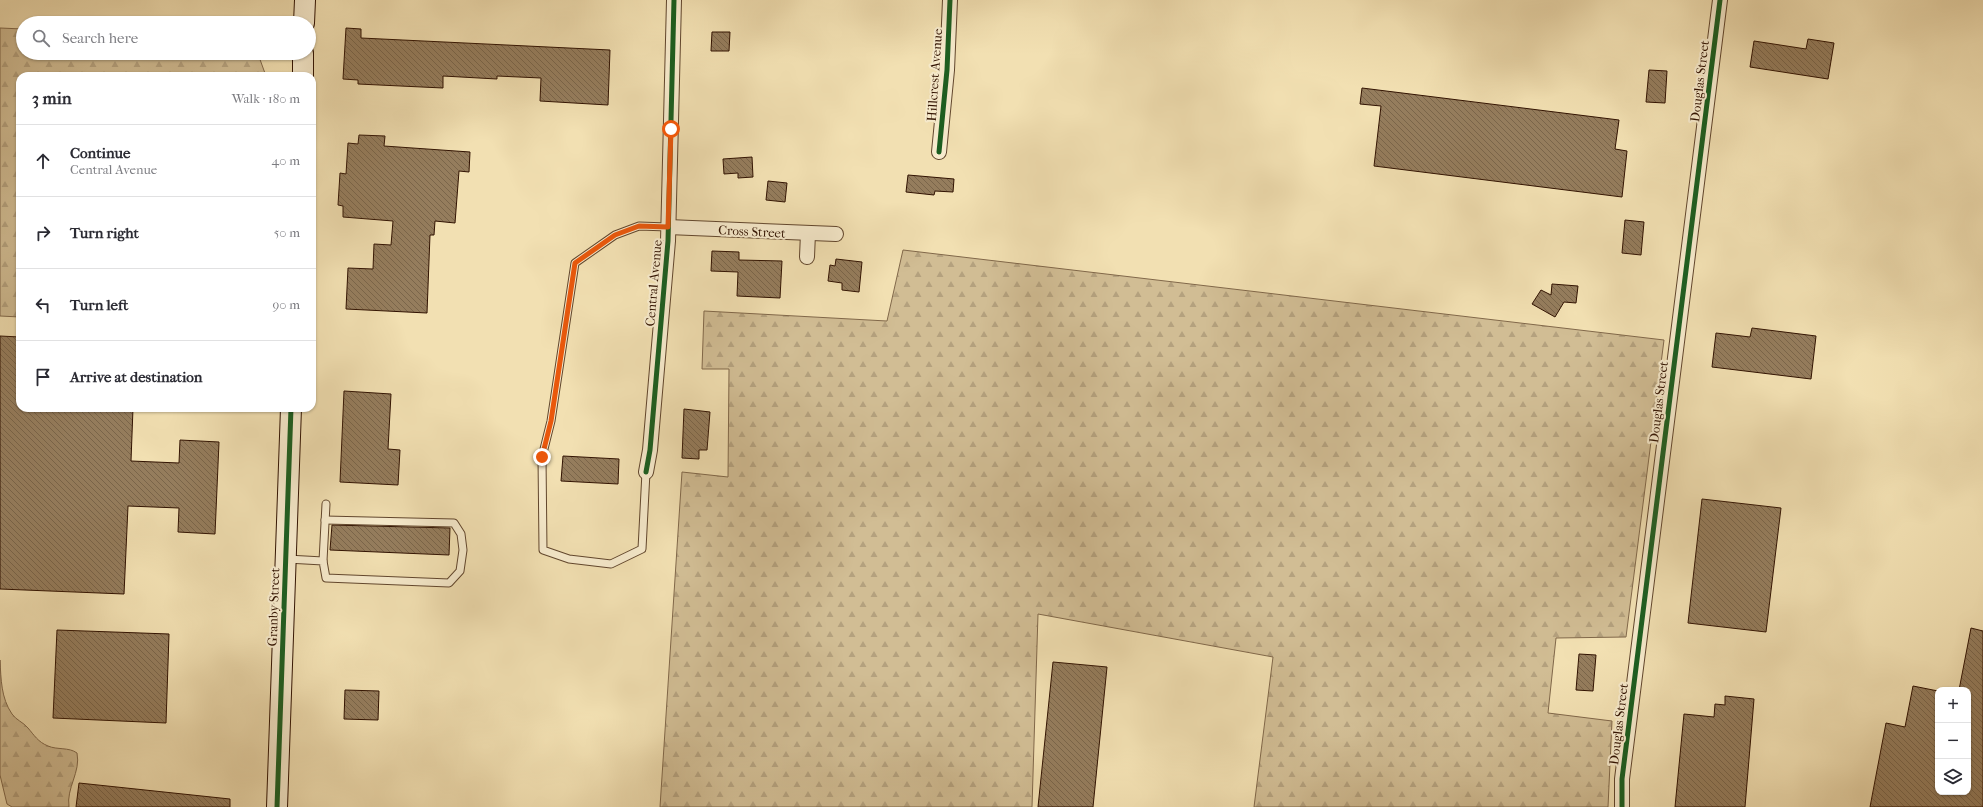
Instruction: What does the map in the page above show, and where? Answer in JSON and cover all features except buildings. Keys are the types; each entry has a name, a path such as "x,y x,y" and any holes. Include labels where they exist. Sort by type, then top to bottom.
{"main road":[{"path":"304,16 305,0"},
{"path":"303,60 303,72"},
{"name":"Granby Street","path":"276,807 291,412"}],"street":[{"name":"Central Avenue","path":"646,472 650,450 668,227 674,0"},
{"name":"Hillcrest Avenue","path":"939,152 947,70 950,0"},
{"name":"Douglas Street","path":"1622,807 1624,764 1720,0"},
{"name":"Cross Street","path":"668,227 836,234"},
{"path":"807,257 808,233"}],"lane":[{"path":"646,472 642,549 611,564 569,559 543,550 542,457 551,421 575,263 615,235 639,226 668,227"},
{"path":"325,520 454,523 461,534 463,550 460,571 448,583 326,578 323,561 325,520 326,504"},
{"path":"285,559 323,561"}],"green space":[{"path":"0,28 16,29 16,60 260,60 265,72 16,72 16,317 0,316"},
{"path":"903,250 1664,340 1626,637 1556,638 1548,713 1612,721 1608,807 1254,807 1273,657 1038,614 1032,807 660,807 682,472 728,477 729,369 702,369 704,311 887,321"},
{"path":"0,660 1,681 4,695 8,708 14,716 26,726 36,738 45,744 77,753 77,767 70,793 69,807 12,807 7,804 0,775"}],"cycle path":[{"path":"646,472 650,450 668,241 674,0"},
{"path":"939,152 947,70 950,0"},
{"path":"1622,807 1622,779 1720,0"},
{"path":"277,807 291,412"}],"route":[{"path":"542,457 551,421 575,263 615,235 639,226 668,227 671,129"}]}
